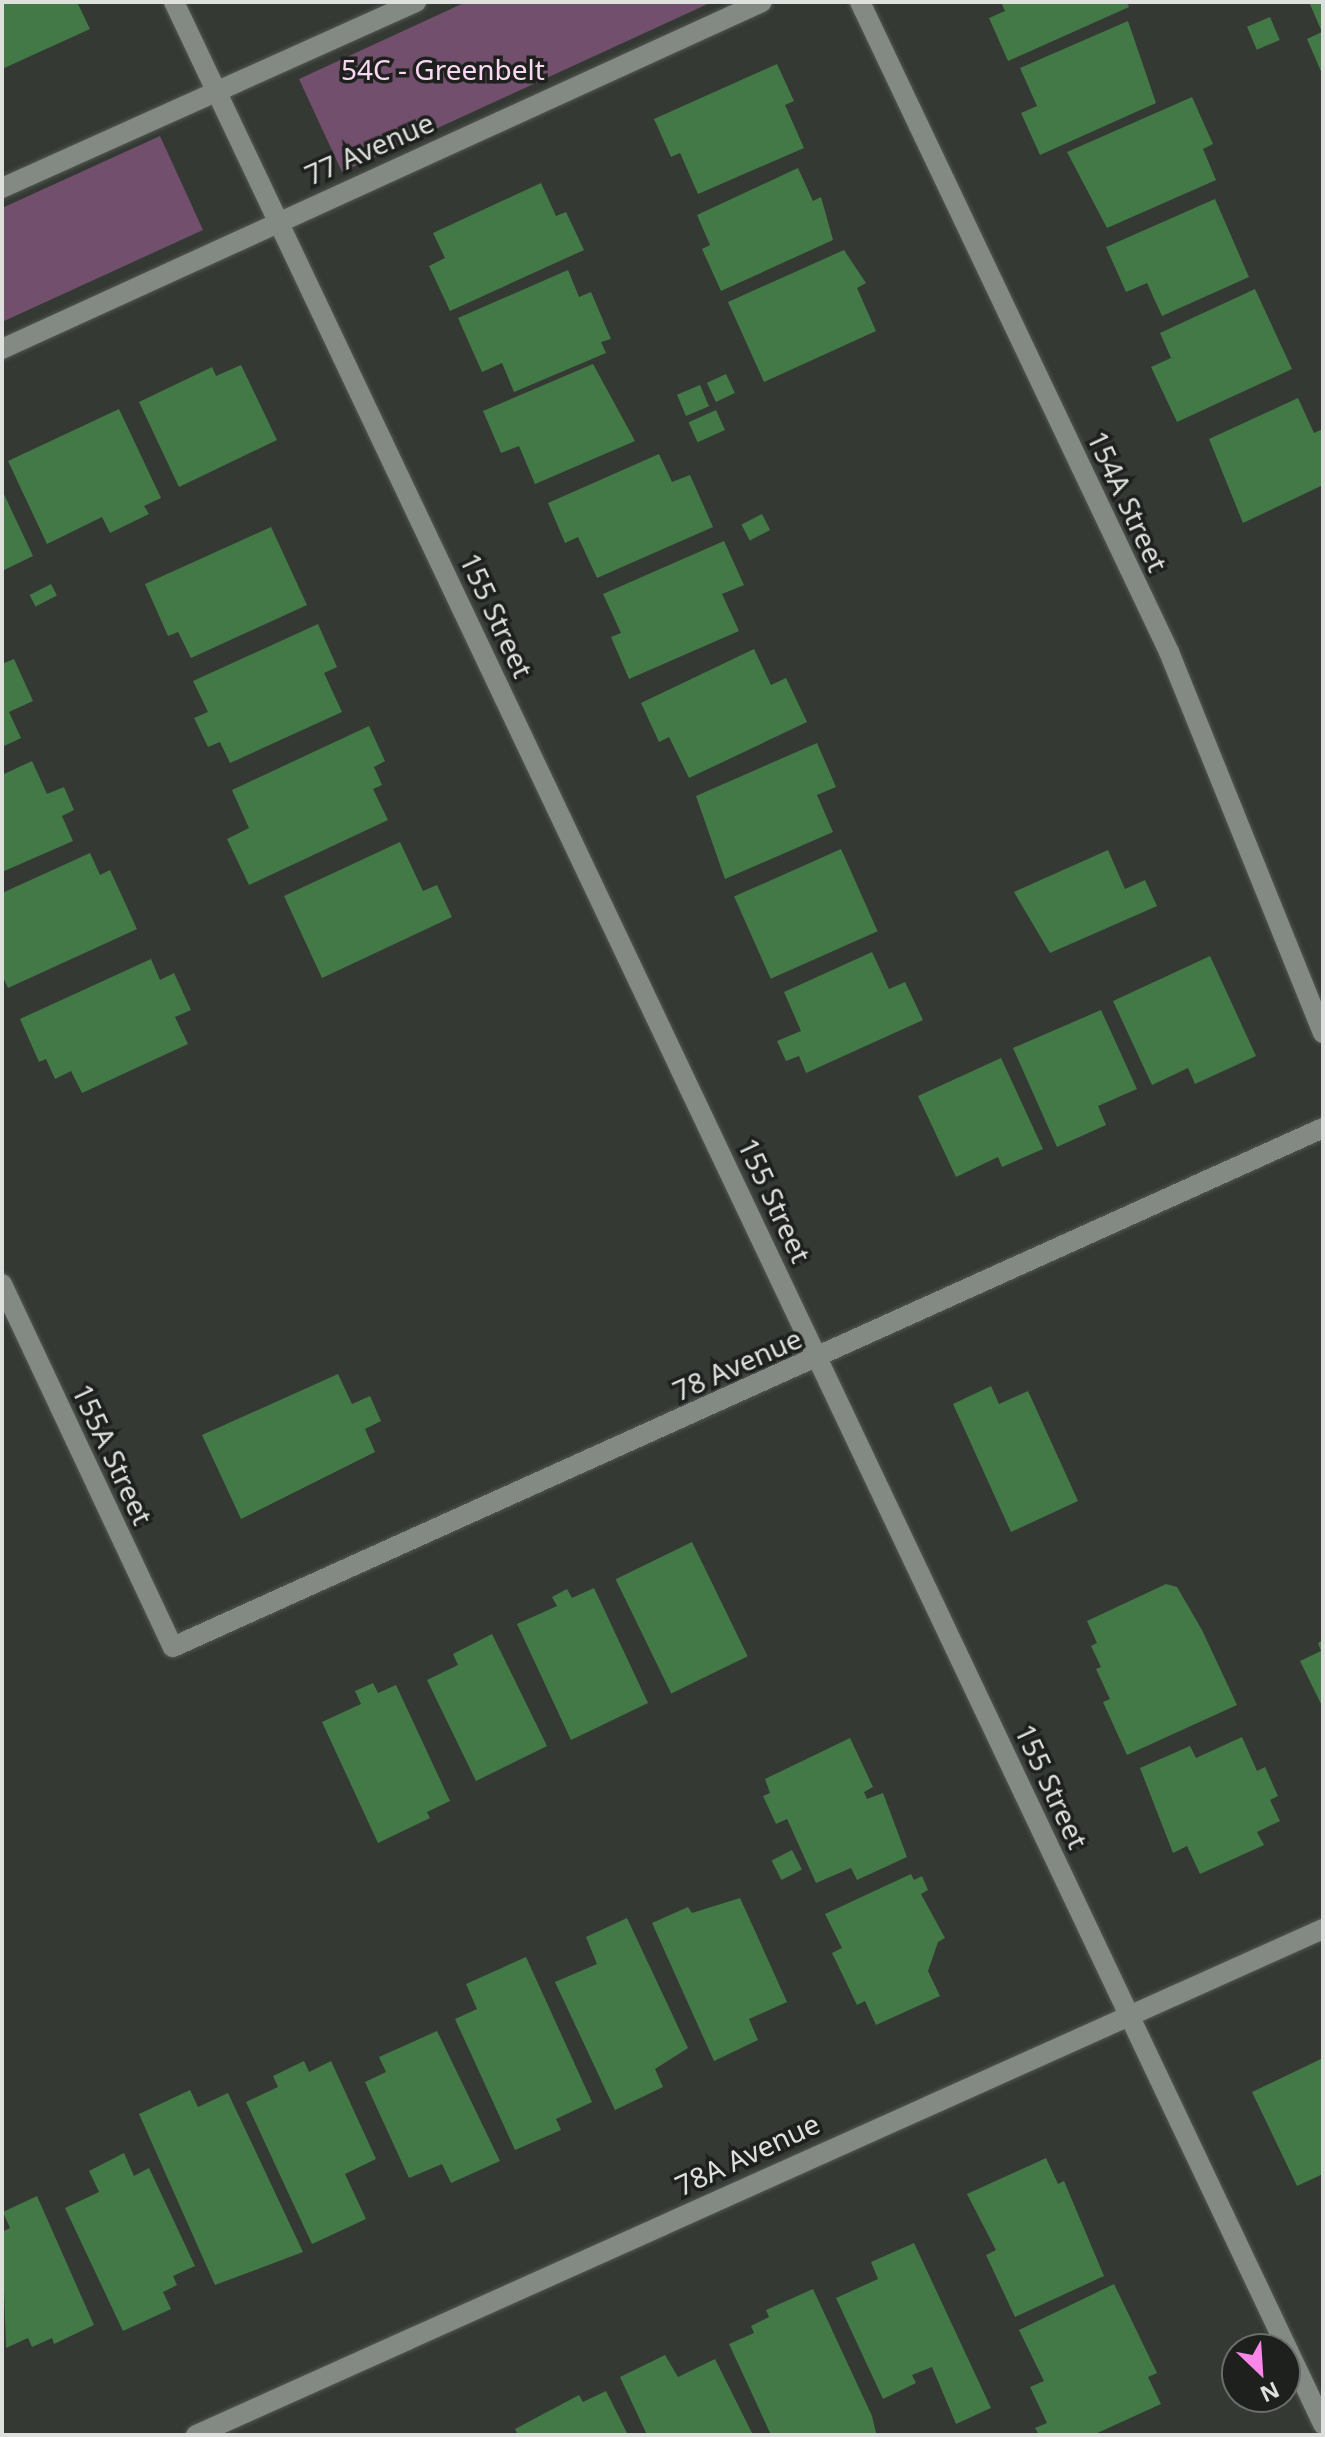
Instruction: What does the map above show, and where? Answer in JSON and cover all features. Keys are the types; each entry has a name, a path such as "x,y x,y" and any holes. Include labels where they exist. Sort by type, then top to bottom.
{"street":[{"name":"155 Street","path":"174,2 280,219 1323,2424"},
{"path":"2,188 416,2"},
{"name":"77 Avenue","path":"2,349 280,219 762,2"},
{"name":"154A Street","path":"860,2 1169,652 1323,1033"},
{"name":"78 Avenue","path":"173,1647 1323,1128"},
{"name":"155A Street","path":"2,1284 173,1647"},
{"name":"78A Avenue","path":"196,2435 1025,2058 1131,2017 1323,1929"}],"green space":[{"name":"54C - Greenbelt","path":"466,2 712,2 342,172 299,79"},
{"path":"160,136 203,230 2,322 2,208"}],"building":[{"path":"2,2 77,2 90,29 2,69"},
{"path":"1001,2 1127,2 1129,7 1008,61 989,18 1005,11"},
{"path":"1309,2 1323,2 1323,76 1307,39 1322,32"},
{"path":"1270,17 1280,40 1257,50 1247,27"},
{"path":"1128,21 1156,103 1040,155 1021,113 1037,106 1020,68"},
{"path":"777,64 794,101 785,105 804,148 698,194 680,153 671,157 654,119"},
{"path":"1192,97 1213,144 1203,149 1216,180 1107,228 1067,152"},
{"path":"798,168 813,201 821,197 833,240 721,291 702,249 710,245 697,215"},
{"path":"541,183 556,216 566,212 584,250 450,311 429,266 445,258 433,233"},
{"path":"1215,199 1249,277 1162,316 1147,283 1126,292 1106,247"},
{"path":"844,250 866,283 857,288 876,331 764,382 728,302"},
{"path":"568,270 579,297 591,292 611,339 601,342 606,353 514,392 502,363 482,372 458,318"},
{"path":"1255,289 1292,369 1177,422 1151,367 1171,358 1160,333"},
{"path":"593,364 635,441 535,484 519,446 501,453 483,411"},
{"path":"241,365 277,440 179,487 139,402 212,367 216,376"},
{"path":"726,374 735,393 716,402 707,383"},
{"path":"700,385 709,406 686,416 677,395"},
{"path":"1298,398 1314,433 1323,429 1323,485 1243,523 1209,439"},
{"path":"119,409 161,498 144,506 149,514 110,533 102,517 47,544 8,461"},
{"path":"716,410 725,430 698,442 689,422"},
{"path":"659,454 672,482 690,475 713,527 597,578 578,537 565,543 548,503"},
{"path":"2,490 33,556 2,571"},
{"path":"762,514 770,530 750,540 742,524"},
{"path":"271,527 307,605 191,658 178,632 168,636 145,584"},
{"path":"724,541 744,585 722,594 739,631 629,679 611,637 621,633 603,594"},
{"path":"51,584 57,596 36,606 30,595"},
{"path":"318,624 337,667 324,673 342,712 230,763 220,742 208,747 194,718 208,712 193,681"},
{"path":"754,649 771,685 786,678 807,722 689,778 669,737 659,742 641,703"},
{"path":"14,659 33,701 9,712 21,738 2,747 2,664"},
{"path":"369,726 385,761 374,767 382,785 373,789 388,820 249,885 227,839 249,828 232,790"},
{"path":"817,743 836,787 817,795 833,832 725,879 696,796"},
{"path":"32,761 47,794 64,787 74,810 62,816 73,841 2,872 2,775"},
{"path":"400,842 423,891 437,885 452,917 322,978 284,896"},
{"path":"841,849 878,931 771,979 734,897"},
{"path":"1108,850 1125,889 1145,880 1157,906 1050,953 1014,892"},
{"path":"90,853 100,875 110,870 137,929 8,988 2,975 2,893"},
{"path":"872,952 889,989 905,982 923,1020 806,1073 799,1056 786,1061 777,1041 801,1031 784,992"},
{"path":"1210,956 1256,1056 1195,1084 1188,1068 1152,1085 1113,1001"},
{"path":"151,959 160,980 174,973 191,1010 175,1017 188,1044 82,1093 71,1071 55,1079 46,1059 39,1062 20,1019"},
{"path":"1101,1010 1137,1089 1098,1106 1106,1125 1057,1147 1013,1048"},
{"path":"1001,1058 1043,1149 1002,1167 998,1157 956,1177 918,1096"},
{"path":"338,1374 352,1404 370,1396 381,1421 365,1429 375,1452 241,1519 202,1435"},
{"path":"991,1386 999,1404 1028,1391 1078,1501 1011,1532 953,1404"},
{"path":"692,1542 748,1656 671,1693 616,1579"},
{"path":"1166,1584 1177,1587 1202,1630 1237,1705 1127,1755 1103,1702 1110,1699 1096,1669 1101,1667 1091,1646 1097,1643 1087,1621"},
{"path":"594,1588 648,1703 571,1740 517,1624 557,1606 552,1597 567,1589 572,1598"},
{"path":"492,1634 547,1746 476,1781 427,1680 458,1665 453,1654"},
{"path":"1323,1640 1323,1708 1300,1661 1321,1651 1318,1643"},
{"path":"373,1683 378,1693 396,1685 450,1801 427,1812 430,1818 378,1843 322,1722 361,1704 355,1691"},
{"path":"1242,1737 1257,1771 1265,1767 1278,1796 1270,1800 1280,1821 1257,1832 1264,1845 1200,1874 1187,1846 1173,1853 1140,1768 1190,1746 1196,1758"},
{"path":"850,1738 873,1787 864,1792 867,1799 883,1793 907,1857 857,1880 851,1868 816,1883 787,1819 776,1824 763,1796 770,1793 765,1779"},
{"path":"792,1850 802,1870 781,1880 772,1860"},
{"path":"911,1874 914,1880 922,1876 928,1890 921,1894 945,1938 938,1942 928,1971 940,1996 876,2025 865,2001 857,2005 832,1953 842,1948 825,1914"},
{"path":"740,1898 787,2002 749,2019 758,2040 714,2061 652,1923 688,1907 692,1913"},
{"path":"627,1918 688,2048 655,2069 663,2087 615,2110 555,1982 597,1964 586,1937"},
{"path":"526,1957 592,2102 556,2119 561,2130 515,2150 455,2019 477,2009 466,1984"},
{"path":"437,2031 500,2161 451,2183 442,2164 409,2178 365,2082 386,2072 379,2057"},
{"path":"1323,2058 1323,2174 1297,2186 1252,2092"},
{"path":"304,2061 309,2072 331,2061 376,2159 345,2174 366,2219 312,2244 246,2102 278,2087 273,2076"},
{"path":"190,2090 198,2107 228,2093 303,2252 215,2285 139,2114"},
{"path":"124,2153 134,2176 149,2168 195,2266 173,2276 177,2285 163,2292 171,2309 123,2331 65,2208 99,2192 89,2171"},
{"path":"1046,2158 1058,2184 1064,2181 1104,2276 1015,2317 986,2255 996,2250 967,2194"},
{"path":"37,2196 94,2325 54,2344 52,2338 32,2347 28,2338 6,2348 2,2232 10,2228 3,2212"},
{"path":"914,2243 991,2408 956,2424 932,2367 912,2375 916,2383 883,2399 836,2298 878,2279 871,2262"},
{"path":"1114,2284 1157,2373 1148,2377 1161,2404 1093,2435 1039,2435 1035,2428 1047,2423 1030,2387 1044,2381 1019,2330"},
{"path":"813,2289 872,2416 876,2433 872,2435 771,2435 729,2344 754,2333 751,2326 769,2317 766,2310"},
{"path":"665,2355 678,2377 715,2359 753,2435 647,2435 620,2377"},
{"path":"606,2391 628,2435 518,2435 515,2429 579,2395 583,2402"}]}
